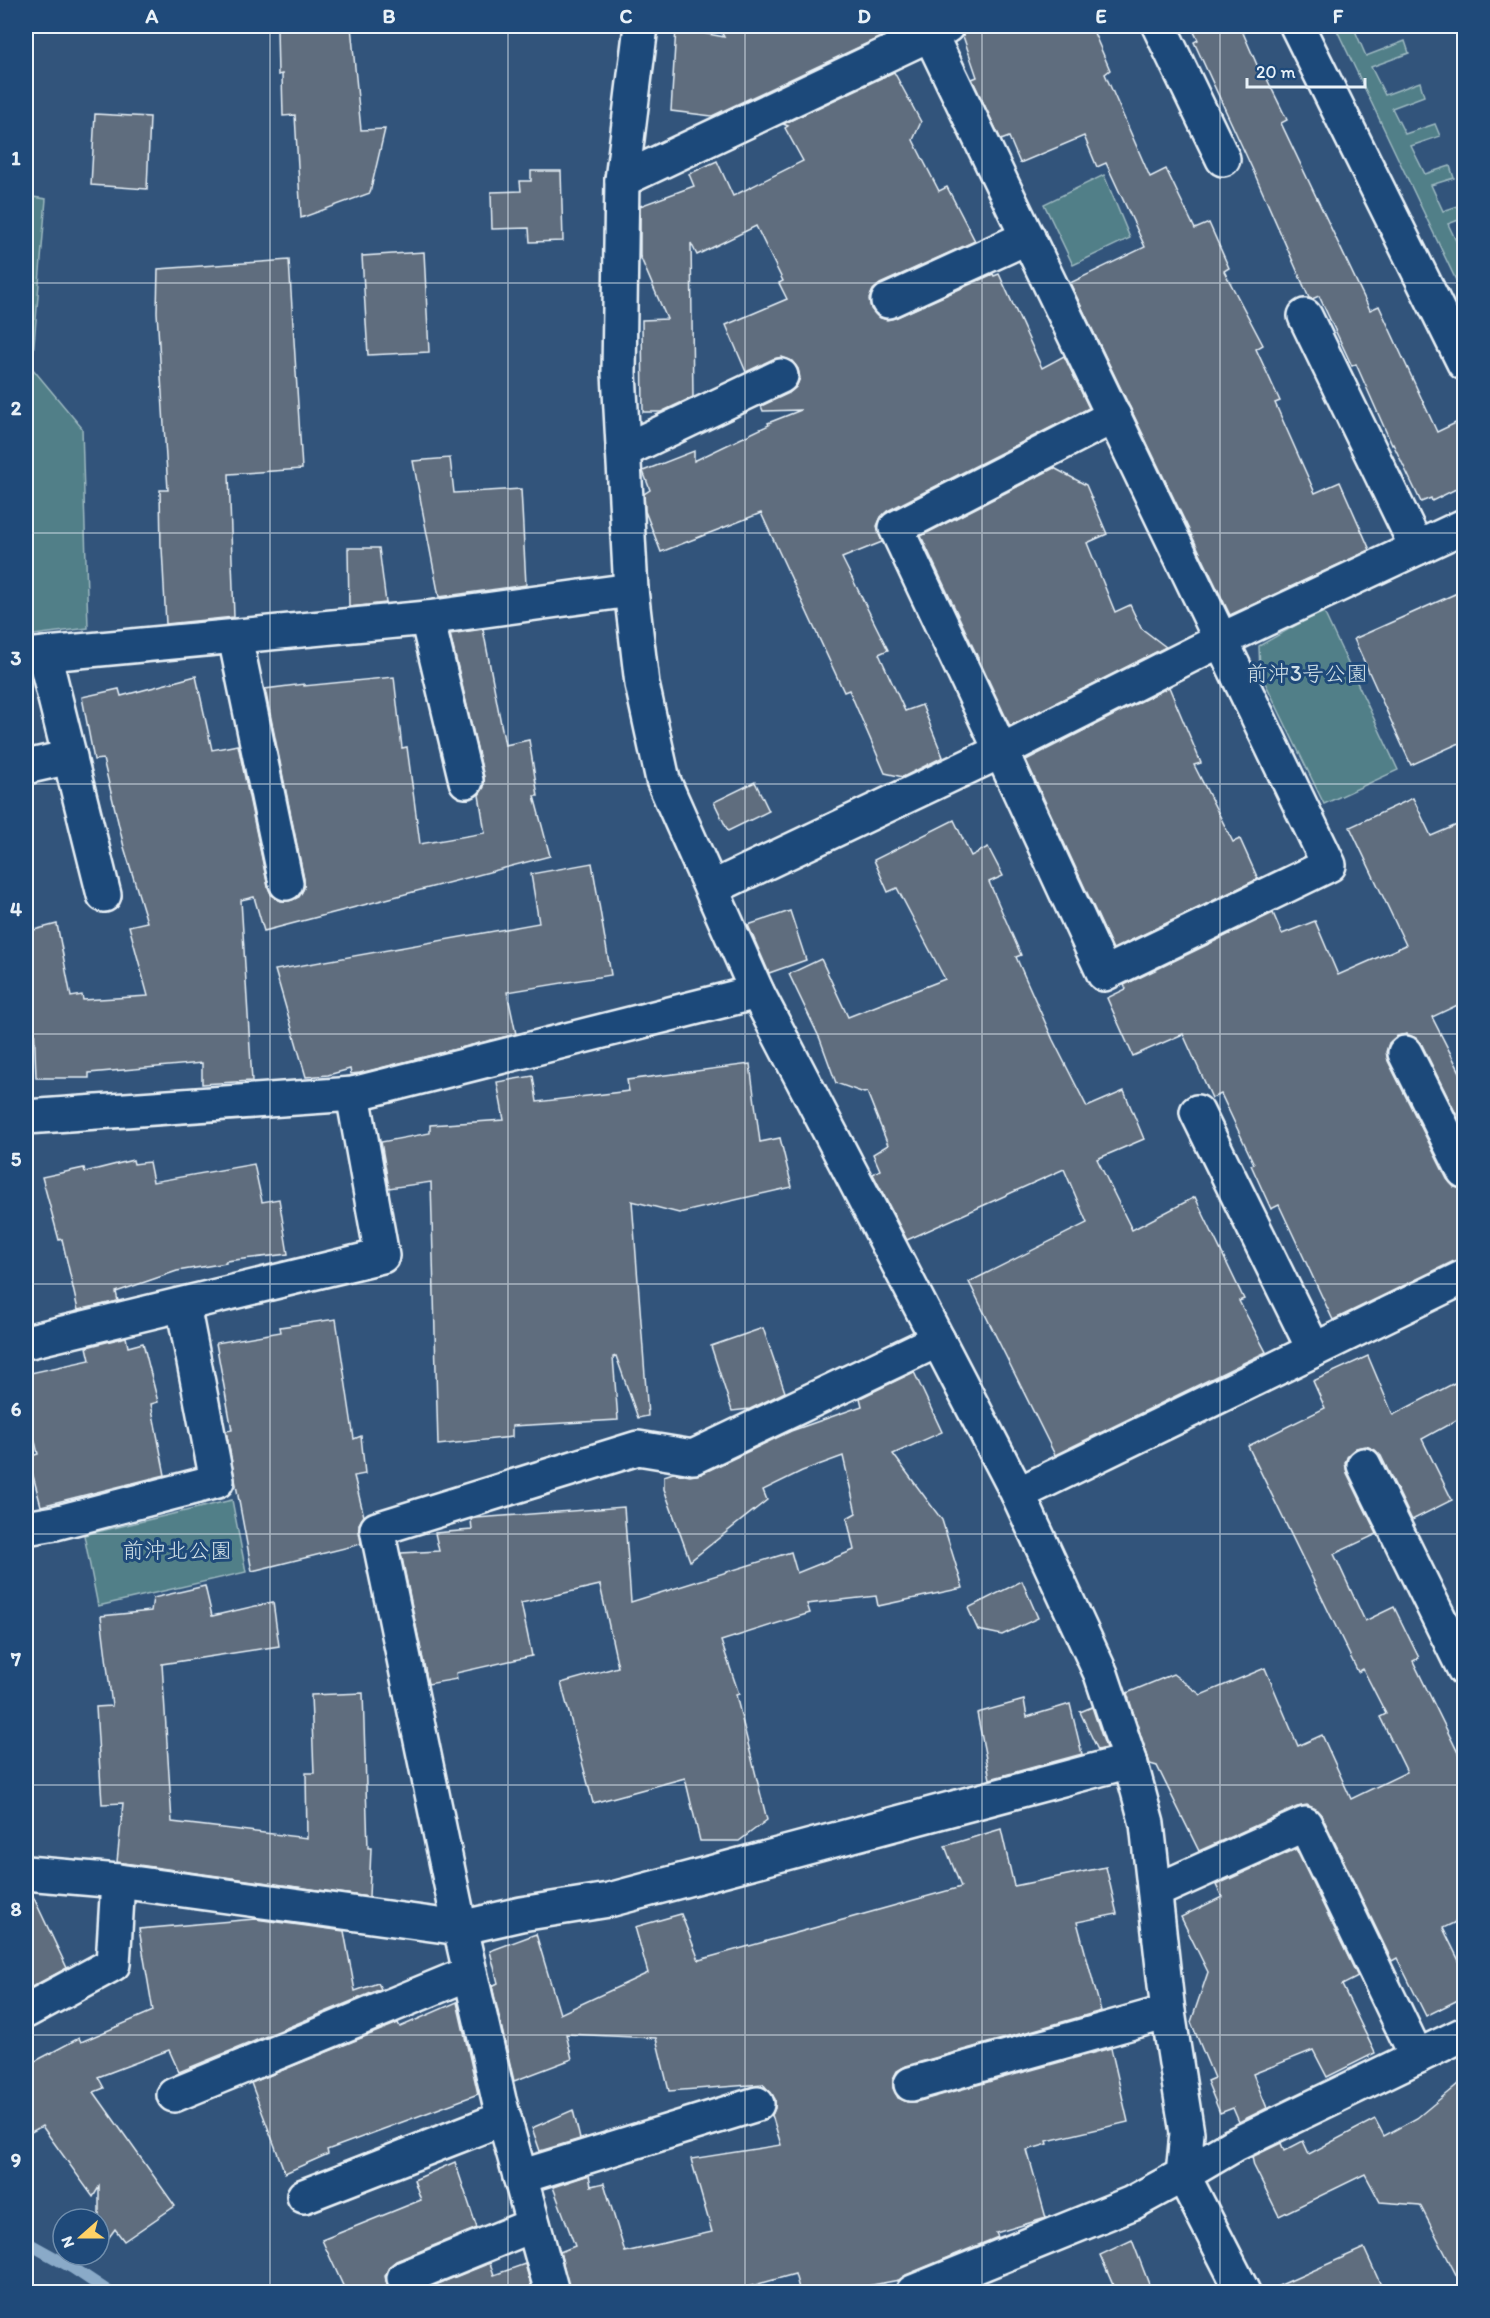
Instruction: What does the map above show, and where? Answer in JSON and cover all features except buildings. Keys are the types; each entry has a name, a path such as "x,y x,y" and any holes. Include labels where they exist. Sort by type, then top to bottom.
{"street":[{"path":"641,26 622,180 619,373 631,590 642,684 663,780 757,992 1018,1494 1101,1674 1130,1761 1147,1824 1168,2012 1187,2133 1183,2175 1243,2292"},
{"path":"1159,26 1223,159"},
{"path":"1297,26 1464,363"},
{"path":"622,180 939,30 1028,237 1114,416 1329,865 1104,974 896,528 1114,416"},
{"path":"888,301 1028,237"},
{"path":"1305,316 1418,548"},
{"path":"623,451 781,376"},
{"path":"712,888 1001,751 1221,640 1464,526"},
{"path":"104,895 70,757 35,655 427,618 631,590"},
{"path":"427,618 466,781"},
{"path":"235,637 286,883"},
{"path":"26,767 70,757"},
{"path":"26,1118 353,1094 757,992"},
{"path":"1405,1053 1464,1171"},
{"path":"26,1342 382,1256 353,1094"},
{"path":"1197,1112 1314,1350"},
{"path":"1018,1494 1464,1277"},
{"path":"26,1528 55,1523 216,1481 183,1305"},
{"path":"552,2292 504,2118 470,1973 377,1528 638,1448 693,1456 938,1340"},
{"path":"1364,1465 1464,1669"},
{"path":"26,1873 118,1881 460,1928 521,1914 609,1900 1130,1761"},
{"path":"1156,1891 1305,1824 1417,2057"},
{"path":"26,2011 113,1964 118,1881"},
{"path":"174,2095 470,1973"},
{"path":"911,2084 1168,2012"},
{"path":"912,2292 1132,2203 1234,2145 1464,2034"},
{"path":"520,2177 757,2104"},
{"path":"304,2196 504,2118"},
{"path":"404,2278 533,2225"}],"green space":[{"path":"1335,26 1353,26 1366,56 1405,41 1409,53 1371,67 1385,95 1420,82 1424,96 1392,108 1405,134 1435,124 1440,136 1411,146 1425,174 1450,166 1454,178 1431,185 1443,211 1464,204 1464,218 1448,224 1460,249 1464,248 1464,297"},
{"path":"1104,175 1130,238 1073,265 1044,204"},
{"path":"26,196 46,199 32,368 82,428 88,628 26,636"},
{"name":"前沖3号公園","path":"1323,610 1398,770 1324,804 1260,672 1259,646"},
{"name":"前沖北公園","path":"232,1500 246,1572 98,1606 84,1535"}],"waterway":[{"path":"26,2242 73,2268 109,2292"}]}
